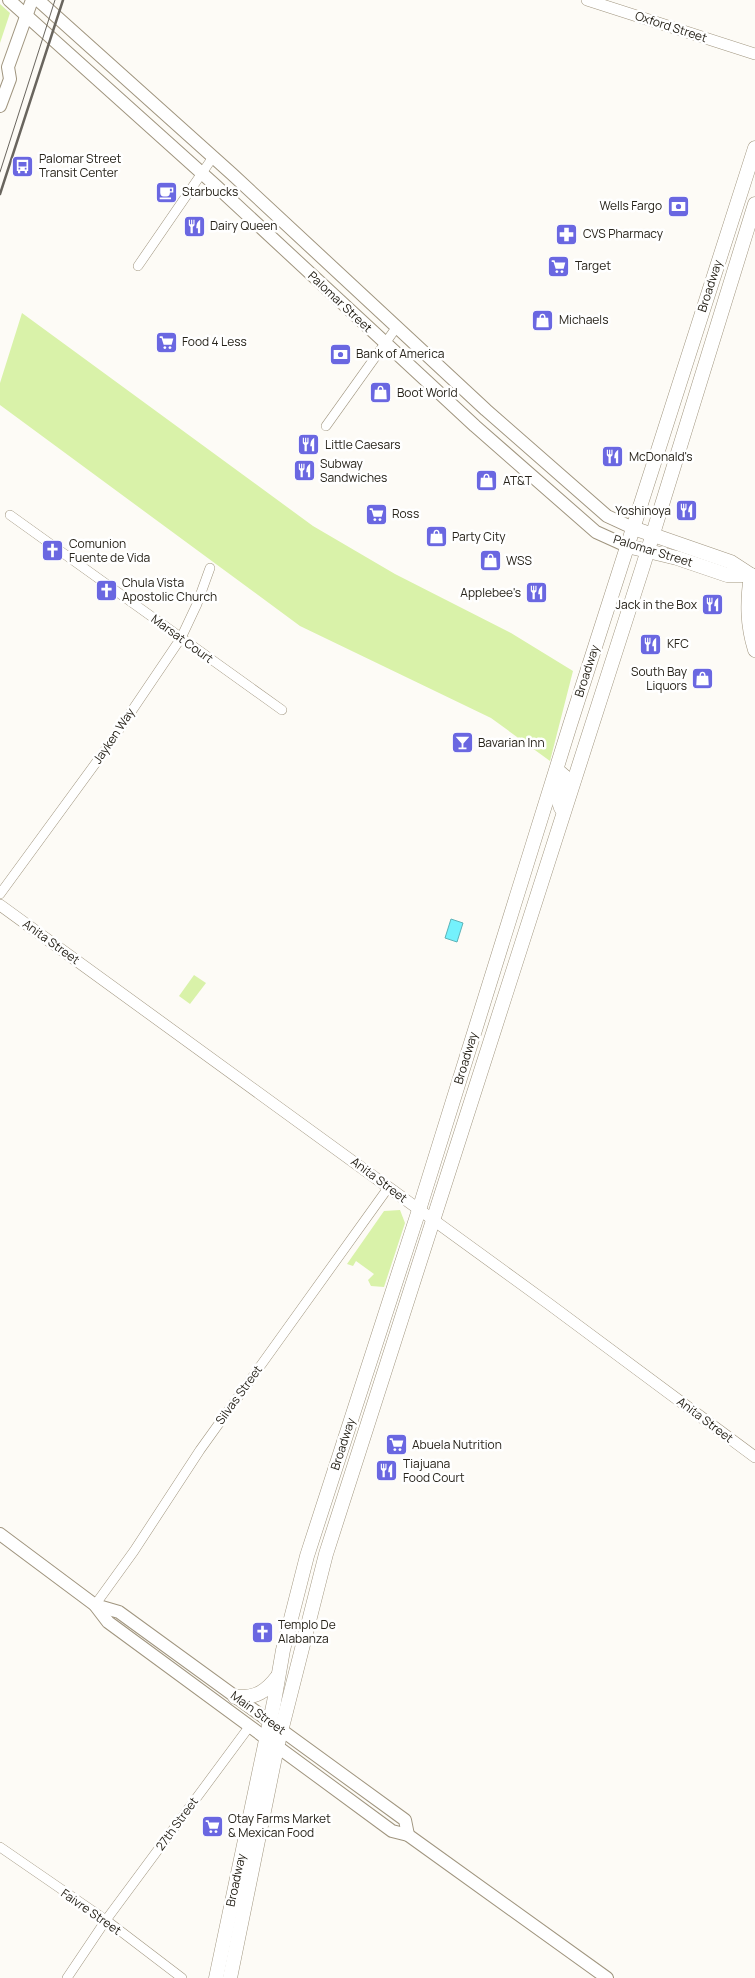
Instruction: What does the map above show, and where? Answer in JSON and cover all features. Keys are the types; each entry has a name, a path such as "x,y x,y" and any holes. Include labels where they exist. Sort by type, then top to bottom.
{"main road":[{"name":"Palomar Street","path":"9,0 202,174 385,344 596,532 628,546 677,558 727,575 753,576"},
{"path":"26,15 27,0"},
{"path":"0,106 10,78 4,71 32,0"},
{"name":"Palomar Street","path":"38,0 213,157 396,328 607,516 633,528 731,562 753,576"},
{"name":"Broadway","path":"276,1726 279,1675 284,1642 307,1556 419,1210 570,725 755,148"},
{"name":"Broadway","path":"216,1978 271,1743 314,1596 432,1219 647,552 755,204"},
{"path":"703,309 720,313"},
{"path":"753,576 747,606 750,632 755,650"},
{"path":"570,725 576,735 570,765 577,769"},
{"path":"556,770 564,777 558,799 563,813"},
{"path":"498,954 516,960"},
{"path":"351,1420 366,1428"},
{"name":"Main Street","path":"0,1534 95,1604 108,1622 248,1727 392,1831 408,1835 607,1978"},
{"name":"Main Street","path":"95,1604 119,1612 404,1820 408,1835"},
{"path":"235,1697 260,1694 270,1687 279,1675"},
{"name":"Broadway","path":"230,1978 271,1743"}],"street":[{"name":"Oxford Street","path":"587,0 755,54"},
{"path":"138,266 213,157"},
{"path":"326,426 396,328"},
{"name":"Marsat Court","path":"10,514 282,710"},
{"name":"Jayken Way","path":"0,894 106,749 181,638 197,604 210,568"},
{"name":"Anita Street","path":"0,906 432,1219 755,1457"},
{"name":"Silvas Street","path":"95,1604 134,1551 200,1450 388,1188"},
{"name":"27th Street","path":"67,1978 106,1920 248,1727"},
{"name":"Faivre Street","path":"0,1847 106,1920 182,1978"}],"green space":[{"path":"0,4 10,13 0,43"},
{"path":"22,313 313,526 395,574 511,633 573,671 550,761 491,718 300,626 0,405 0,383"},
{"path":"194,975 206,983 190,1004 179,996"},
{"path":"400,1210 405,1223 384,1287 371,1286 368,1280 374,1274 356,1261 353,1266 347,1264 384,1211"}],"water":[{"path":"451,919 463,923 457,942 445,938"}],"tram line":[{"path":"0,172 55,0"}],"railway":[{"path":"0,194 63,0"}],"place":[{"name":"Palomar Street Transit Center","path":"23,166"},
{"name":"Starbucks","path":"166,192"},
{"name":"Wells Fargo","path":"678,206"},
{"name":"Dairy Queen","path":"194,226"},
{"name":"CVS Pharmacy","path":"567,234"},
{"name":"Target","path":"559,266"},
{"name":"Michaels","path":"543,320"},
{"name":"Food 4 Less","path":"166,342"},
{"name":"Bank of America","path":"340,354"},
{"name":"Boot World","path":"381,393"},
{"name":"Little Caesars","path":"309,445"},
{"name":"McDonald's","path":"613,457"},
{"name":"Subway Sandwiches","path":"304,471"},
{"name":"AT&T","path":"487,481"},
{"name":"Yoshinoya","path":"687,511"},
{"name":"Ross","path":"376,514"},
{"name":"Party City","path":"436,537"},
{"name":"Comunion Fuente de Vida","path":"53,551"},
{"name":"WSS","path":"490,561"},
{"name":"Chula Vista Apostolic Church","path":"106,590"},
{"name":"Applebee's","path":"537,593"},
{"name":"Jack in the Box","path":"713,605"},
{"name":"KFC","path":"651,644"},
{"name":"South Bay Liquors","path":"703,679"},
{"name":"Bavarian Inn","path":"462,743"},
{"name":"Abuela Nutrition","path":"396,1445"},
{"name":"Tiajuana Food Court","path":"387,1471"},
{"name":"Templo De Alabanza","path":"262,1632"},
{"name":"Otay Farms Market & Mexican Food","path":"212,1826"}]}
